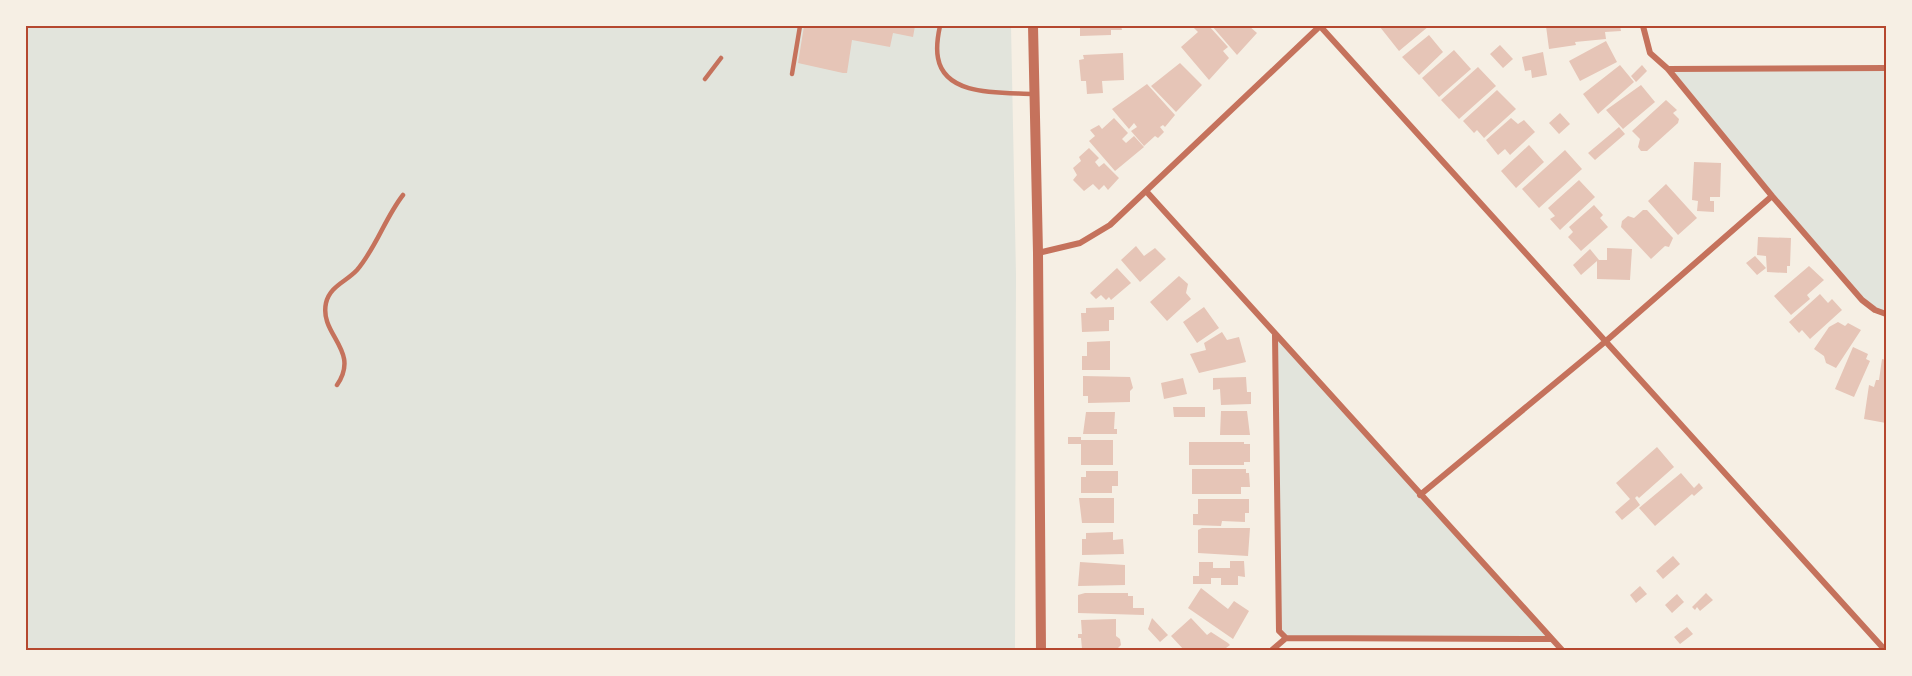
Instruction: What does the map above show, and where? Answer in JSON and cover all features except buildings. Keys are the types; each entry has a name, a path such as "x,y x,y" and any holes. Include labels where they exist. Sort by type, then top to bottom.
{"street":[{"path":"1033,26 1038,253 1041,651"},
{"path":"1038,253 1066,247 1095,236 1320,26 1884,649"},
{"path":"1644,26 1650,53 1668,69 1772,196 1862,300 1875,310 1887,314"},
{"path":"1668,69 1887,68"},
{"path":"1146,190 1562,651"},
{"path":"1420,495 1606,341 1772,196"},
{"path":"1275,334 1279,631 1286,638"},
{"path":"1272,651 1286,638 1551,639"}],"lane":[{"path":"792,74 800,26"},
{"path":"940,26 938,59 951,80 975,90 1034,94"},
{"path":"705,79 721,58"},
{"path":"337,385 344,373 345,359 326,317 328,297 361,265 403,195"}],"shaded area":[{"path":"26,26 1011,26 1016,275 1015,650 26,650"},
{"path":"1886,68 1886,314 1862,300 1668,69"},
{"path":"1275,335 1551,639 1286,638 1279,631"}]}
